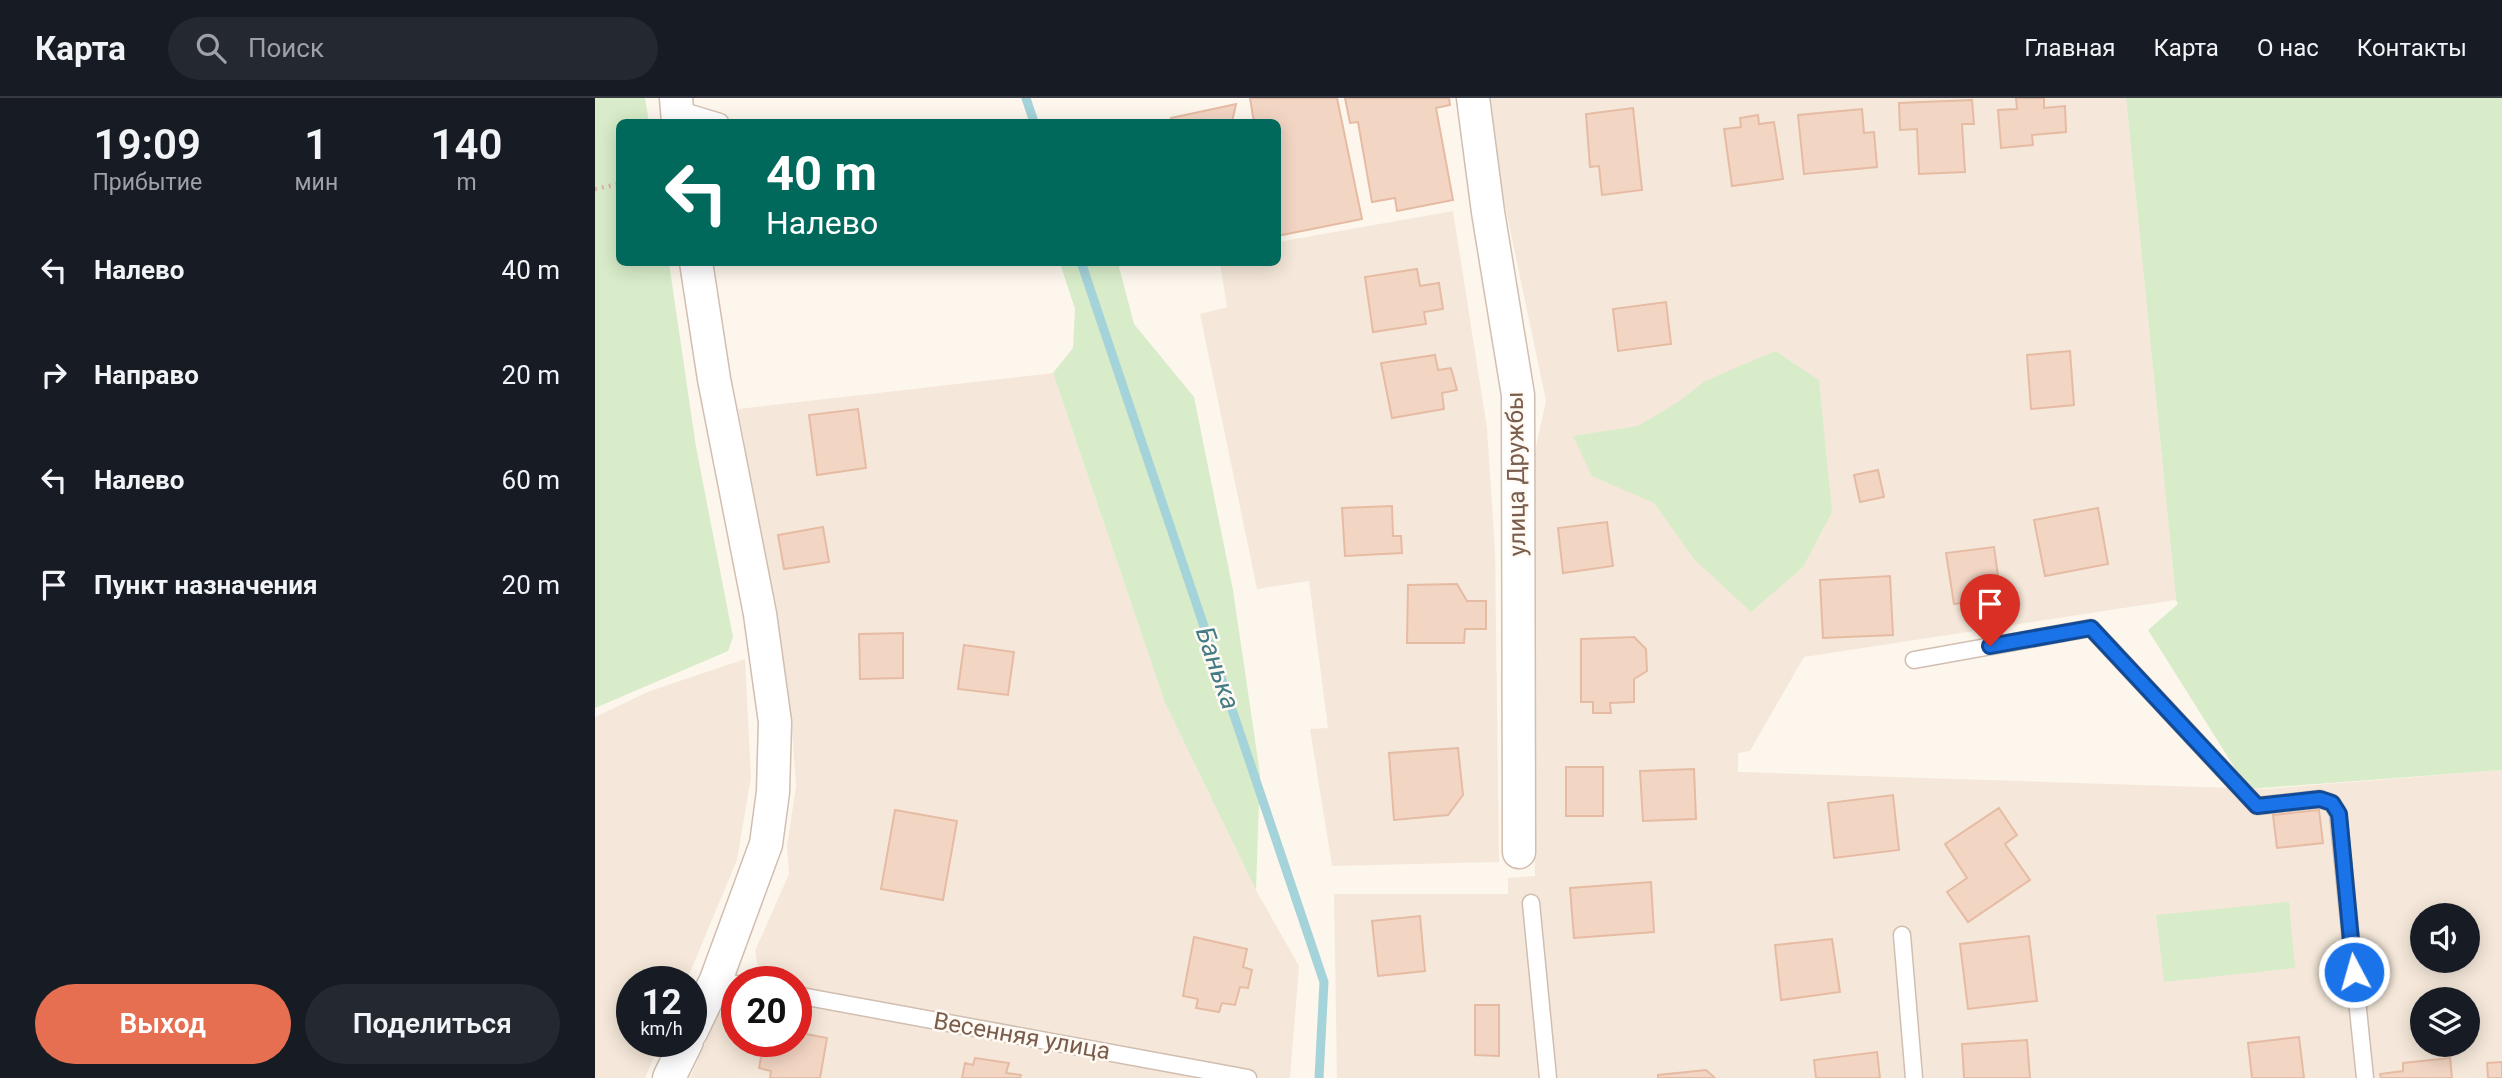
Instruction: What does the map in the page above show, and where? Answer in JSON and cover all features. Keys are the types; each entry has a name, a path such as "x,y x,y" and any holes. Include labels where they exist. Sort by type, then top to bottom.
{"street":[{"name":"улица Дружбы","path":"1473,98 1518,395 1519,852"},
{"path":"697,266 714,379 760,614 775,722 773,792 766,844 731,966"},
{"path":"707,1009 721,989"},
{"path":"669,1078 679,1057"}],"lane":[{"path":"677,110 709,119"},
{"path":"1914,660 2091,628 2257,806 2320,799 2332,803 2339,814 2365,1078"},
{"path":"1531,903 1548,1078"},
{"path":"1902,935 1914,1078"},
{"name":"Весенняя улица","path":"812,998 1248,1078"}],"path":[{"path":"595,189 616,185"}],"shaded area":[{"path":"1488,98 2126,98 2176,600 1804,657 1750,751 1738,753 1738,772 2265,789 2502,770 2502,1078 1337,1078 1334,894 1508,894 1508,878 1535,876 1530,626 1534,456 1546,401 1498,172"},
{"path":"1453,211 1487,428 1495,551 1499,862 1332,866 1310,729 1328,728 1309,581 1257,589 1200,314 1227,307 1220,266 1281,266 1281,241"},
{"path":"1053,373 1165,703 1256,890 1299,966 1290,1078 690,1078 699,1057 707,1057 707,1039 721,1013 721,1057 812,1057 812,966 758,966 755,951 789,874 787,846 796,786 791,716 778,625 738,409"},
{"path":"745,659 751,777 737,860 693,966 616,966 616,1057 654,1057 645,1078 595,1078 595,717 650,691"}],"green space":[{"path":"595,98 645,98 648,119 616,119 616,266 669,266 696,447 733,637 728,651 595,708"},
{"path":"2126,98 2502,98 2502,770 2248,789 2148,630 2178,604"},
{"path":"1061,266 1119,266 1134,324 1194,397 1233,590 1260,774 1256,890 1165,703 1053,373 1073,348 1075,309"},
{"path":"1775,351 1819,380 1832,512 1803,567 1751,612 1694,559 1654,503 1592,476 1573,436 1638,426 1678,402 1705,381"},
{"path":"2289,902 2295,968 2164,982 2156,915"}],"building":[{"path":"1250,98 1337,98 1362,219 1281,235 1281,119 1254,119"},
{"path":"1345,98 1449,98 1450,105 1436,108 1453,200 1397,211 1395,198 1372,202 1358,122 1350,123"},
{"path":"2016,98 2044,98 2044,108 2065,106 2066,132 2032,135 2033,145 2001,148 1998,110 2017,109"},
{"path":"1972,100 1974,124 1962,124 1965,172 1919,174 1917,129 1900,130 1899,103"},
{"path":"1236,104 1233,119 1171,118"},
{"path":"1633,108 1642,190 1602,195 1599,166 1590,167 1586,114"},
{"path":"1862,109 1864,133 1874,132 1877,167 1804,174 1798,115"},
{"path":"1758,115 1759,124 1774,122 1783,179 1732,186 1724,129 1741,127 1740,118"},
{"path":"1417,269 1420,286 1439,283 1443,309 1424,312 1426,324 1373,332 1365,277"},
{"path":"1666,302 1671,344 1618,351 1613,309"},
{"path":"2070,351 2074,405 2031,409 2027,355"},
{"path":"1435,355 1438,370 1451,368 1457,390 1442,393 1444,409 1392,418 1381,363"},
{"path":"858,409 866,468 817,475 809,415"},
{"path":"1878,470 1884,497 1860,502 1854,475"},
{"path":"1392,506 1393,536 1401,536 1402,553 1345,556 1342,508"},
{"path":"2098,508 2108,564 2045,576 2034,520"},
{"path":"1607,522 1613,566 1563,573 1558,528"},
{"path":"823,527 829,562 784,569 778,535"},
{"path":"1994,547 2001,597 1954,604 1946,553"},
{"path":"1890,576 1893,635 1823,638 1820,580"},
{"path":"1457,584 1467,601 1486,601 1486,629 1465,629 1464,643 1407,643 1408,585"},
{"path":"903,633 903,678 860,679 859,634"},
{"path":"1634,637 1646,649 1647,671 1634,679 1634,702 1610,703 1611,713 1593,713 1593,702 1581,702 1581,639"},
{"path":"964,645 1014,652 1008,695 958,689"},
{"path":"1458,748 1463,795 1448,815 1394,820 1389,753"},
{"path":"1566,767 1603,767 1603,816 1566,816"},
{"path":"1694,769 1696,819 1643,821 1640,771"},
{"path":"1893,795 1899,850 1834,858 1828,803"},
{"path":"1999,808 2017,835 2005,844 2030,880 1968,922 1947,892 1967,878 1945,844"},
{"path":"895,810 957,821 943,900 881,889"},
{"path":"2319,810 2323,843 2277,848 2273,815"},
{"path":"1651,882 1654,932 1574,938 1570,888"},
{"path":"1420,916 1425,971 1378,976 1372,921"},
{"path":"2029,936 2037,1001 1968,1009 1960,944"},
{"path":"1194,937 1247,949 1243,967 1252,970 1248,988 1240,987 1235,1005 1222,1003 1219,1012 1196,1008 1198,999 1183,996"},
{"path":"1832,939 1840,992 1781,1000 1775,945"},
{"path":"1475,1005 1499,1005 1499,1056 1475,1055"},
{"path":"812,1035 827,1038 820,1078 770,1078 771,1071 759,1068 761,1057 812,1057"},
{"path":"2299,1037 2304,1078 2252,1078 2248,1043"},
{"path":"2027,1040 2030,1078 1964,1078 1962,1044"},
{"path":"1877,1052 1880,1078 1816,1078 1814,1060"},
{"path":"975,1058 1009,1063 1006,1073 1021,1075 1020,1078 962,1078 965,1063 973,1065"},
{"path":"2450,1058 2452,1078 2381,1078 2380,1074 2403,1071 2403,1063"},
{"path":"2502,1062 2502,1078 2488,1078 2487,1063"},
{"path":"1706,1070 1715,1078 1658,1078 1658,1075"}],"waterway":[{"name":"Банька","path":"1026,98 1033,119"},
{"name":"Банька","path":"1082,266 1324,982 1319,1078"}],"route":[{"path":"1990,646 2091,628 2257,806 2320,799 2332,803 2339,814 2354,972"}]}
